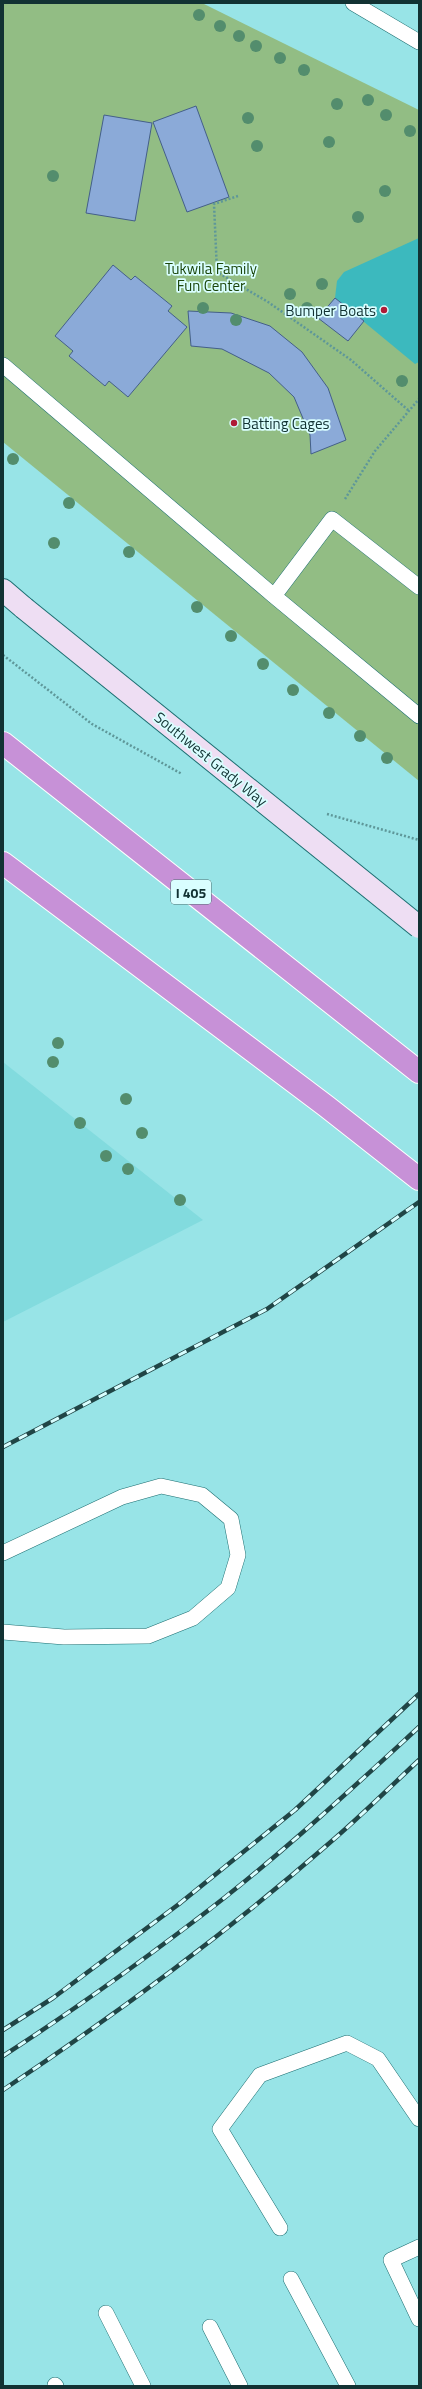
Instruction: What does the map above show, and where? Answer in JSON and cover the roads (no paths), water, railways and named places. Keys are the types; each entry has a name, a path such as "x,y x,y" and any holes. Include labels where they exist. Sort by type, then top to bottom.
{"highway":[{"name":"I 405","path":"3,744 419,1072"},
{"path":"3,863 326,1106 419,1179"}],"main road":[{"name":"Southwest Grady Way","path":"3,590 419,927"}],"lane":[{"path":"353,3 419,42"},
{"path":"3,365 274,596 419,716"},
{"path":"274,596 332,519 419,587"},
{"path":"3,1552 122,1497 161,1486 202,1495 231,1519 238,1555 228,1588 193,1618 148,1636 64,1637 3,1632"},
{"path":"280,2228 220,2129 260,2076 347,2043 378,2059 419,2119"},
{"path":"419,2247 391,2260 419,2319"},
{"path":"291,2279 348,2386"},
{"path":"106,2313 143,2386"},
{"path":"210,2327 240,2386"}],"railway":[{"path":"3,1447 267,1309 419,1202"},
{"path":"3,2030 53,1998 179,1904 295,1810 419,1694"},
{"path":"3,2056 99,1991 170,1940 223,1899 309,1827 419,1727"},
{"path":"3,2090 86,2033 209,1943 338,1836 419,1760"}],"place":[{"name":"Bumper Boats","path":"384,310"},
{"name":"Batting Cages","path":"234,423"}],"park label":[{"name":"Tukwila Family Fun Center","path":"211,276"}]}
